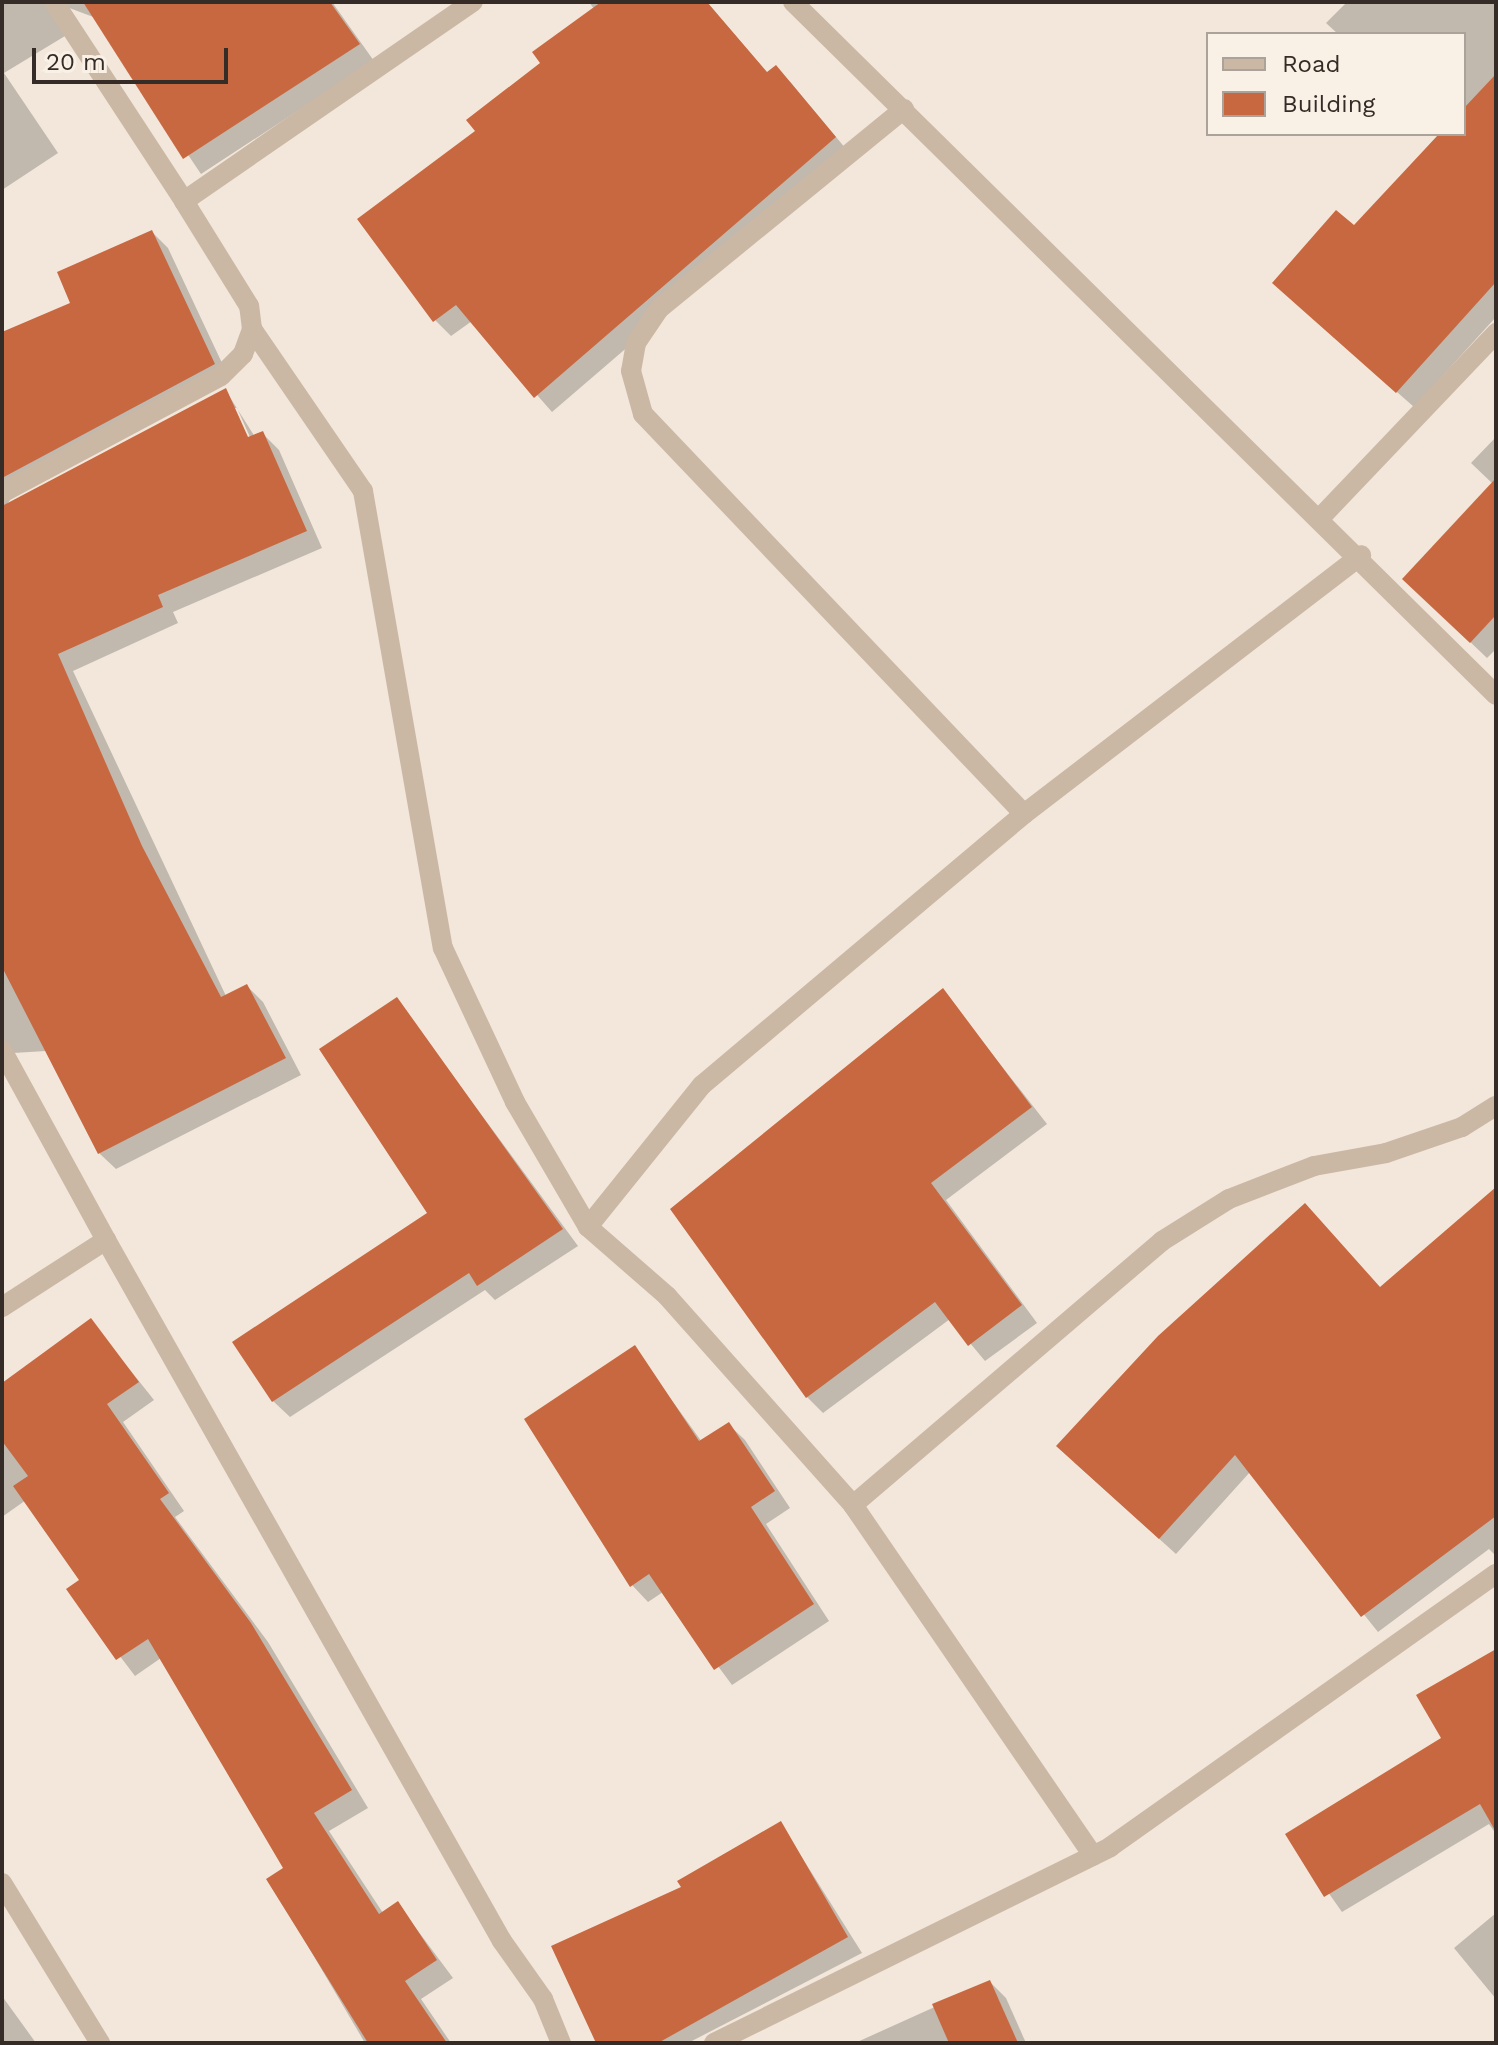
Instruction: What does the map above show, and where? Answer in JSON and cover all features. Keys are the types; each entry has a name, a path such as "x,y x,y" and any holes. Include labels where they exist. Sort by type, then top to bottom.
{"street":[{"path":"54,2 249,306 252,329 363,491 443,948 515,1102 588,1227 667,1296 853,1505 1093,1856"},
{"path":"184,201 473,2"},
{"path":"793,2 1322,516 1496,695"},
{"path":"904,109 659,309 636,343 631,371 643,414 1024,814"},
{"path":"2,493 221,376 243,354 252,329"},
{"path":"1322,516 1496,333"},
{"path":"588,1227 702,1085 1024,814 1361,555"},
{"path":"2,1050 502,1941 543,1999 561,2043"},
{"path":"853,1505 1162,1241 1229,1199 1314,1166 1386,1153 1462,1127 1496,1106"},
{"path":"2,1307 106,1240"},
{"path":"714,2043 1093,1856 1496,1574"},
{"path":"2,1883 100,2043"}],"building":[{"path":"83,2 330,2 360,44 183,159"},
{"path":"601,2 707,2 767,72 776,65 836,137 534,398 456,305 433,322 357,219 475,131 466,120 540,63 532,52"},
{"path":"1496,74 1496,282 1396,393 1272,283 1336,210 1354,225 1437,136 1466,136 1466,106"},
{"path":"152,230 215,364 2,478 2,332 70,303 57,272"},
{"path":"226,388 248,437 263,431 307,531 158,595 163,607 58,654 142,846 221,997 247,984 286,1058 98,1154 2,967 2,506"},
{"path":"1496,478 1496,615 1470,643 1402,579"},
{"path":"943,988 1032,1107 931,1183 1022,1305 968,1346 935,1302 806,1398 670,1209"},
{"path":"397,997 563,1229 477,1286 469,1273 272,1402 232,1342 427,1213 319,1049"},
{"path":"1496,1187 1496,1516 1361,1617 1235,1455 1159,1539 1056,1446 1158,1336 1305,1203 1380,1287"},
{"path":"91,1318 139,1382 107,1404 169,1493 160,1499 251,1623 352,1790 314,1813 379,1914 398,1901 437,1960 405,1981 447,2043 368,2043 266,1879 283,1868 148,1639 116,1660 66,1589 79,1580 13,1486 28,1476 2,1441 2,1383"},
{"path":"635,1345 699,1441 729,1422 775,1491 751,1507 814,1604 714,1670 649,1574 630,1587 524,1419"},
{"path":"1496,1649 1496,1832 1480,1804 1324,1897 1285,1834 1441,1738 1416,1695"},
{"path":"781,1821 848,1937 658,2043 596,2043 551,1946 681,1887 677,1881"},
{"path":"990,1980 1018,2043 949,2043 932,2004"}]}
